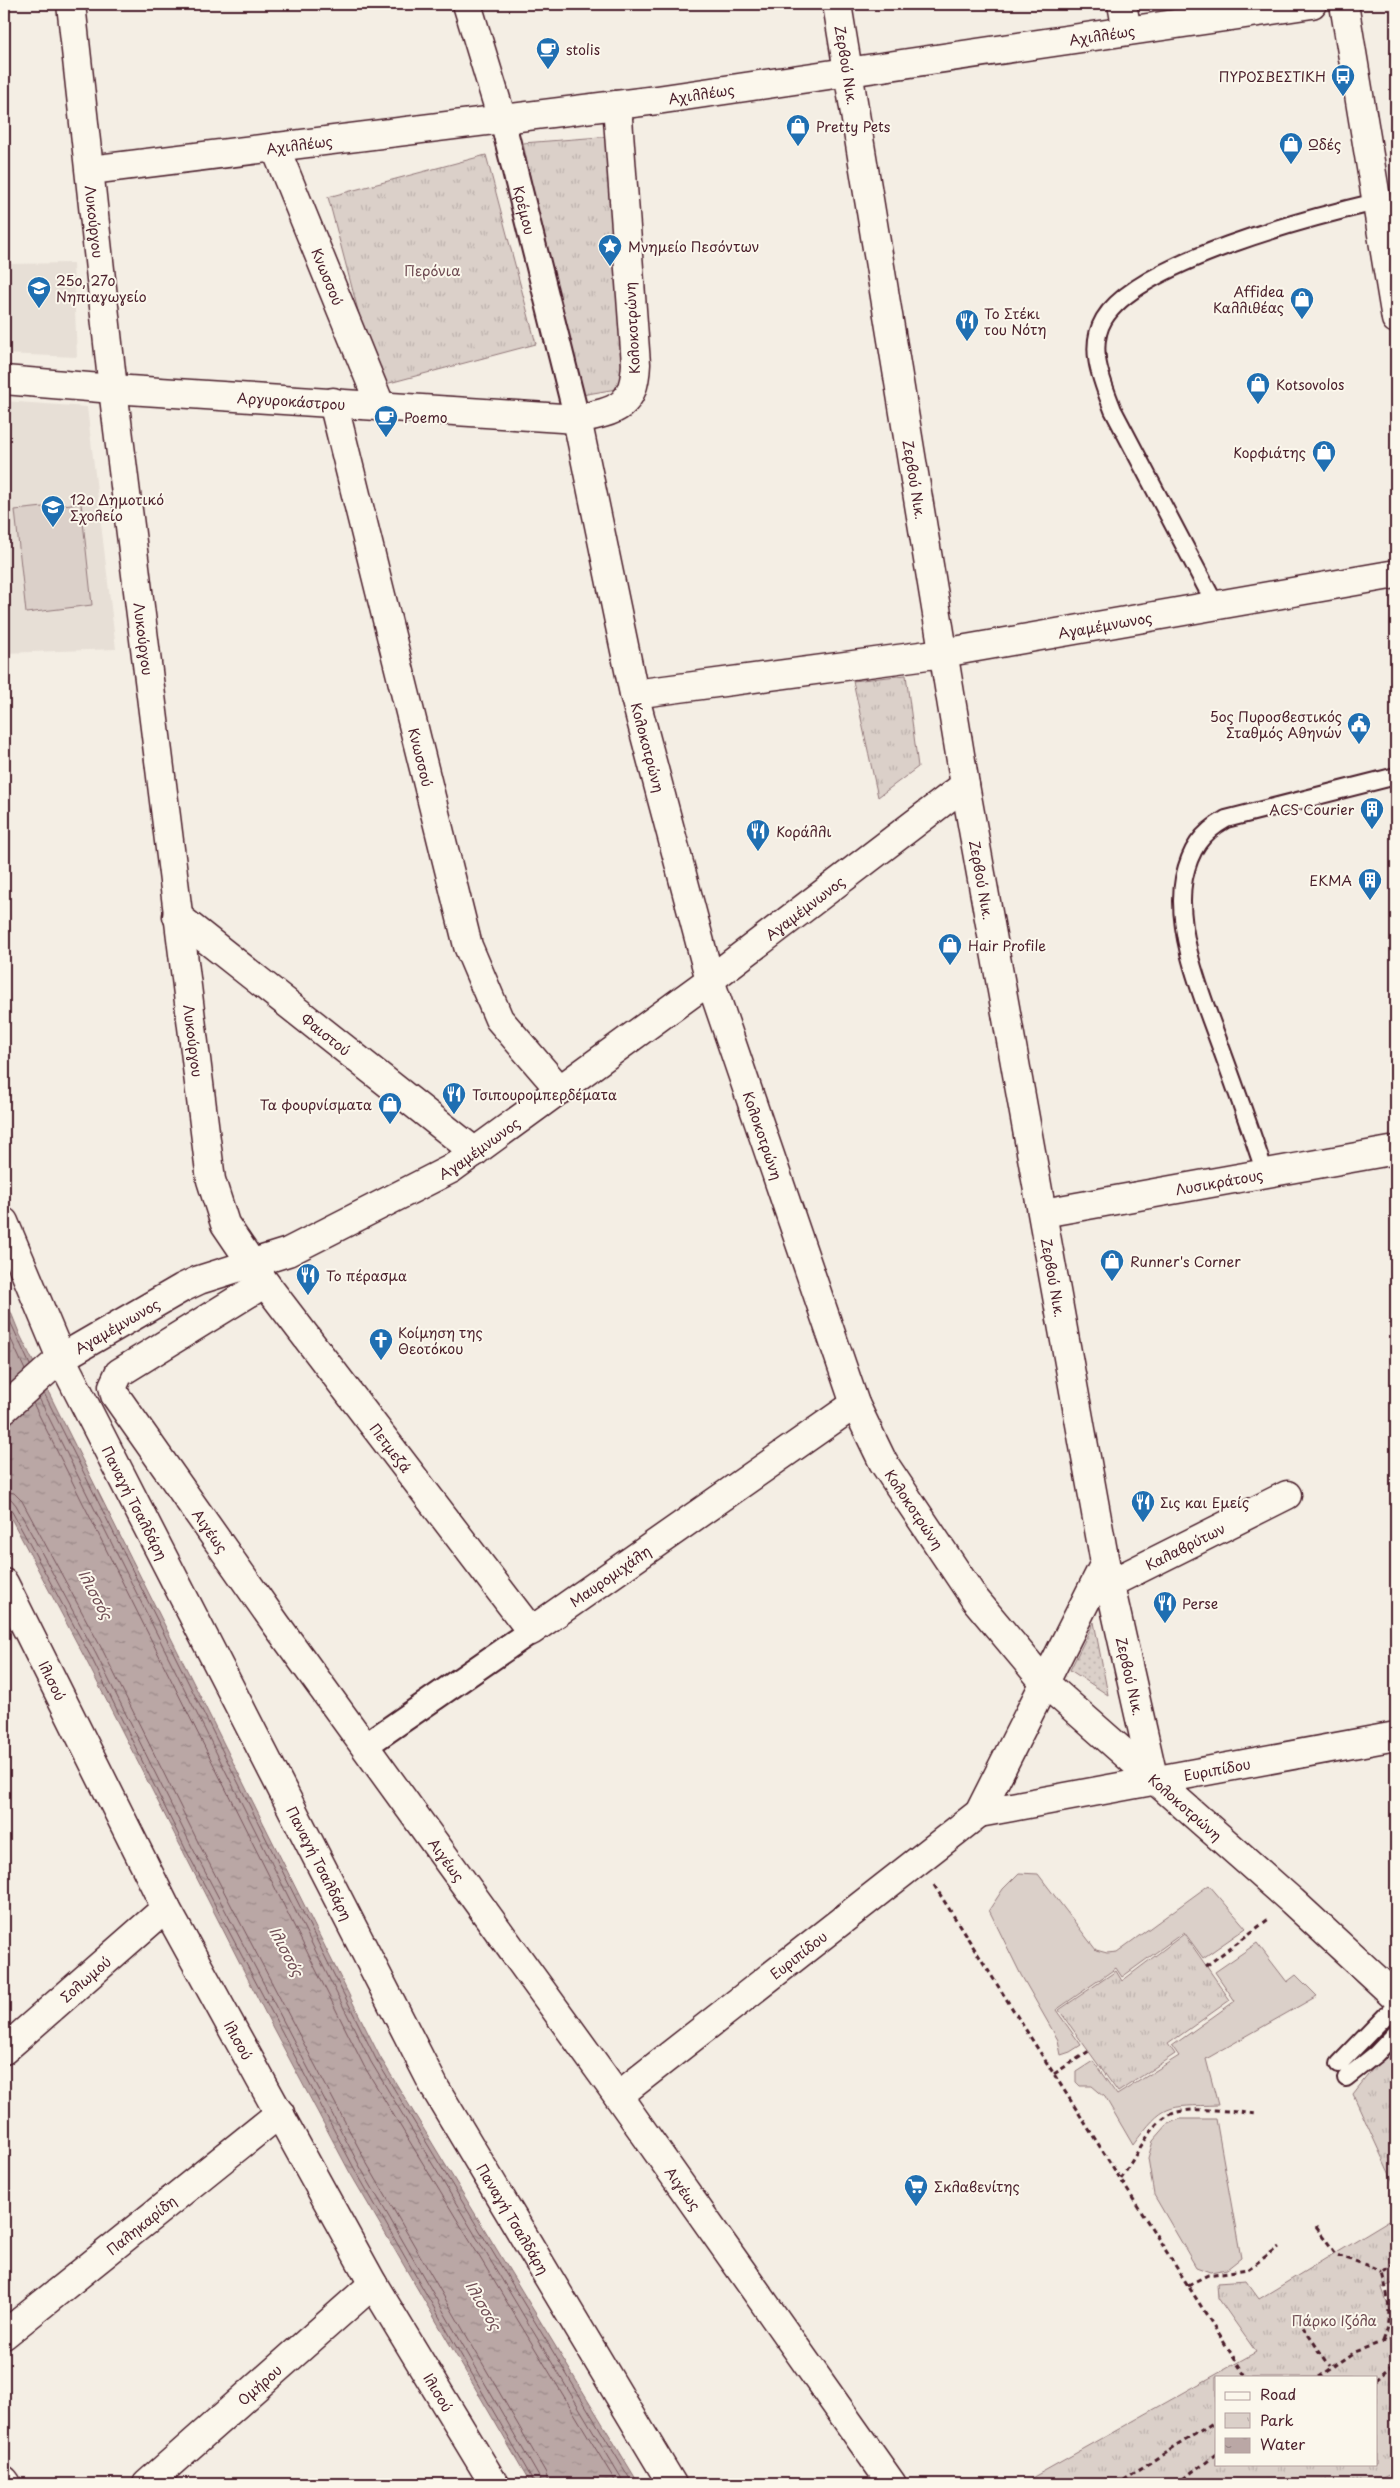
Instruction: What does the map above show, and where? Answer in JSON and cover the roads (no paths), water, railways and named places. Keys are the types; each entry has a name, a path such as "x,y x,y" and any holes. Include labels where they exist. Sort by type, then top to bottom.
{"street":[{"name":"Λυκούργου","path":"71,4 113,389 177,916 214,1193 226,1224 258,1274"},
{"name":"Κρέμου","path":"467,4 502,119 577,419"},
{"name":"Ζερβού Νικ.","path":"836,4 849,72 965,785 1107,1574 1154,1781"},
{"path":"1122,4 1127,31"},
{"name":"Αχιλλέως","path":"90,170 617,105 1312,4"},
{"path":"1344,4 1396,319"},
{"name":"Κολοκοτρώνη","path":"617,105 636,364 635,382 629,397 618,408 577,419 634,694 710,980 855,1404 883,1462 974,1598 1045,1683 1292,1901 1396,1997"},
{"name":"Κνωσσού","path":"275,147 380,407"},
{"name":"Αργυροκάστρου","path":"4,380 113,389 577,419"},
{"name":"Κνωσσού","path":"333,402 468,946 499,1019 560,1090"},
{"name":"Αγαμέμνωνος","path":"634,694 943,653 1396,574"},
{"name":"Αγαμέμνωνος","path":"4,1409 53,1365 199,1280 258,1274 288,1252 451,1169 710,980 965,785"},
{"name":"Φαιστού","path":"177,916 475,1152"},
{"name":"Λυσικράτους","path":"1043,1213 1396,1150"},
{"name":"Παναγή Τσαλδάρη","path":"4,1222 53,1365 435,2088 672,2484"},
{"name":"Πετμεζά","path":"258,1274 531,1631"},
{"name":"Αιγέως","path":"258,1274 119,1373 113,1388 115,1395 229,1557 618,2096 892,2484"},
{"name":"Μαυρομιχάλη","path":"365,1746 855,1404"},
{"name":"Καλαβρύτων","path":"1107,1574 1287,1495"},
{"name":"Ευριπίδου","path":"618,2096 919,1862 979,1813 1045,1683 1107,1574"},
{"name":"Ιλισού","path":"4,1583 166,1908 373,2284 494,2484"},
{"name":"Ευριπίδου","path":"979,1813 1396,1736"},
{"name":"Σολωμού","path":"4,2050 166,1908"},
{"name":"Παληκαρίδη","path":"4,2335 280,2113"},
{"name":"Ομήρου","path":"147,2484 373,2284"},
{"path":"4,2480 7,2484"}],"lane":[{"path":"1216,606 1113,410 1102,382 1096,347 1104,319 1127,293 1179,265 1295,223 1376,202"},
{"path":"1265,1173 1200,990 1190,954 1183,903 1184,878 1194,847 1209,828 1226,819 1396,776"},
{"path":"1396,2005 1343,2071 1376,2054 1396,2033"}],"water":[{"name":"Ιλισσός","path":"4,1295 20,1335 380,2057 639,2484 531,2484 349,2171 273,2028 86,1660 4,1505"}],"place":[{"name":"stolis","path":"548,70"},
{"name":"ΠΥΡΟΣΒΕΣΤΙΚΗ","path":"1343,97"},
{"name":"Pretty Pets","path":"798,147"},
{"name":"Ωδές","path":"1291,165"},
{"name":"Μνημείο Πεσόντων","path":"610,267"},
{"name":"25ο, 27ο Νηπιαγωγείο","path":"39,309"},
{"name":"Affidea Καλλιθέας","path":"1302,320"},
{"name":"Το Στέκι του Νότη","path":"967,342"},
{"name":"Kotsovolos","path":"1258,405"},
{"name":"Poemo","path":"386,438"},
{"name":"Κορφιάτης","path":"1324,473"},
{"name":"12ο Δημοτικό Σχολείο","path":"53,528"},
{"name":"5ος Πυροσβεστικός Σταθμός Αθηνών","path":"1359,745"},
{"name":"ACS Courier","path":"1372,830"},
{"name":"Κοράλλι","path":"758,852"},
{"name":"ΕΚΜΑ","path":"1370,901"},
{"name":"Hair Profile","path":"950,966"},
{"name":"Τσιπουρομπερδέματα","path":"454,1115"},
{"name":"Τα φουρνίσματα","path":"390,1125"},
{"name":"Runner's Corner","path":"1112,1282"},
{"name":"Το πέρασμα","path":"308,1296"},
{"name":"Κοίμηση της Θεοτόκου","path":"381,1361"},
{"name":"Σις και Εμείς","path":"1143,1523"},
{"name":"Perse","path":"1165,1624"},
{"name":"Σκλαβενίτης","path":"916,2207"}],"park label":[{"name":"Περόνια","path":"432,270"},
{"name":"Πάρκο Ιζόλα","path":"1334,2320"}]}
